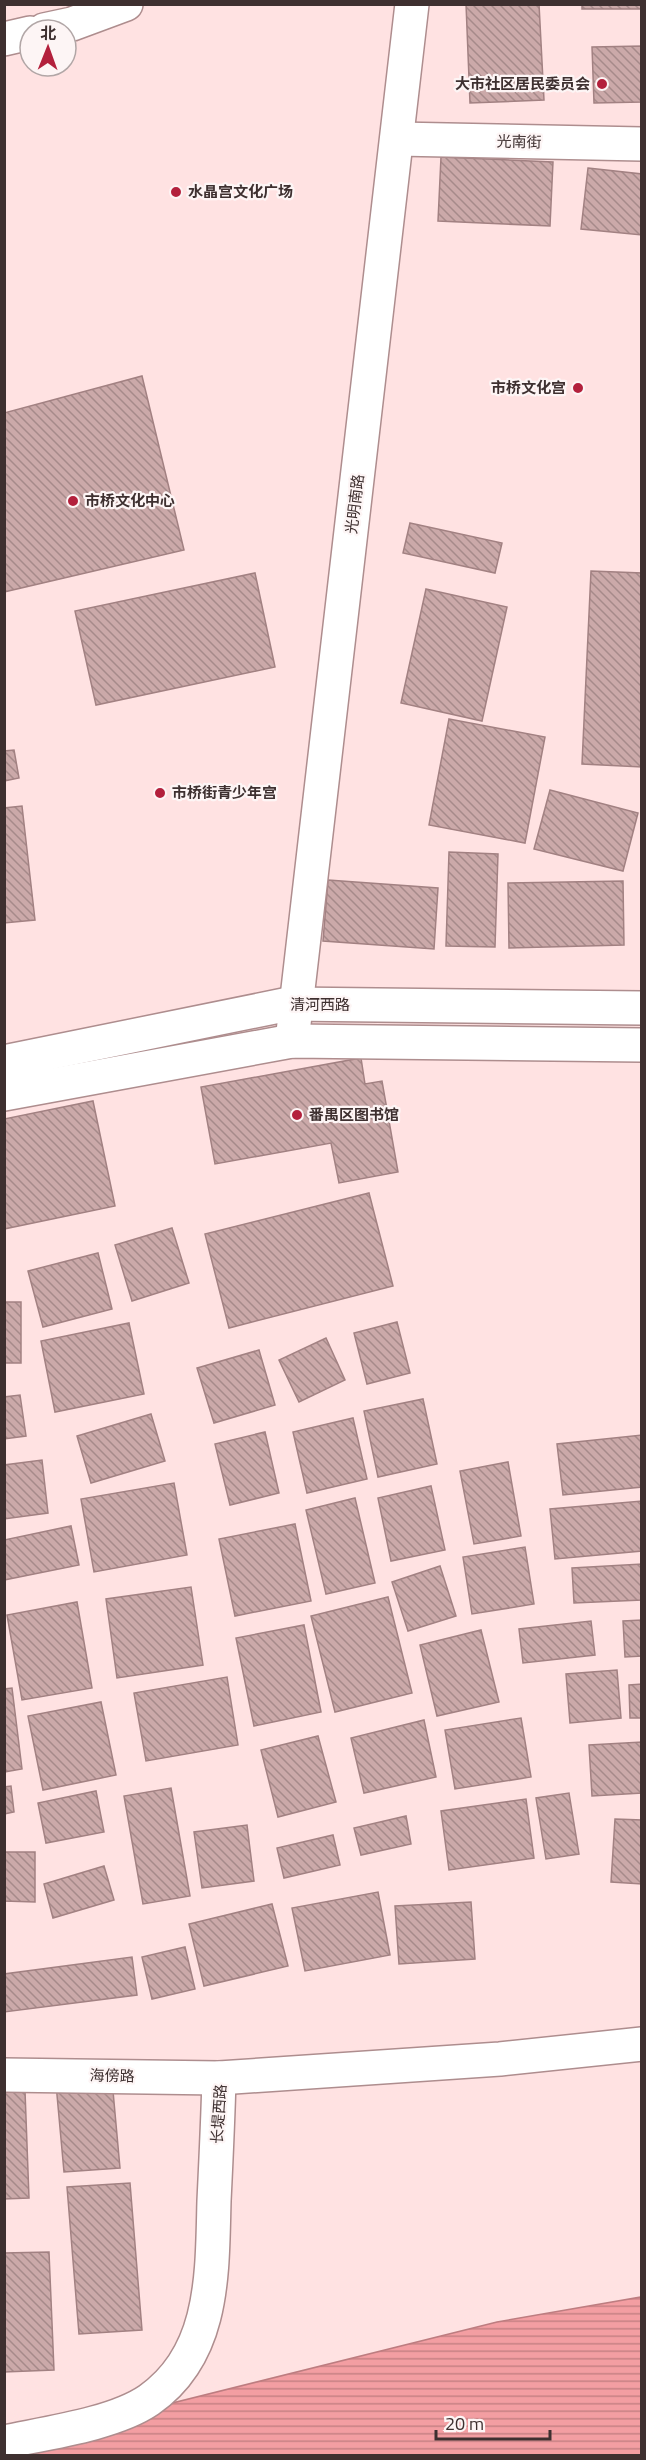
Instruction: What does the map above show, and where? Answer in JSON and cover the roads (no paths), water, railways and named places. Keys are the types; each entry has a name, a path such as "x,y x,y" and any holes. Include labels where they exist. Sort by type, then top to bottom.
{"street":[{"path":"78,22 126,4"},
{"name":"光明南路","path":"292,1041 412,4"},
{"name":"光南街","path":"396,139 642,144"},
{"name":"清河西路","path":"4,1062 289,1004 642,1008"},
{"path":"4,1094 292,1041 642,1046"},
{"name":"长堤西路","path":"4,2442 112,2418 147,2401 167,2385 190,2354 200,2331 210,2292 219,2078 500,2059 642,2044"},
{"name":"海傍路","path":"4,2075 219,2078"}],"place":[{"name":"大市社区居民委员会","path":"602,84"},
{"name":"水晶宫文化广场","path":"176,192"},
{"name":"市桥文化宫","path":"578,388"},
{"name":"市桥文化中心","path":"73,501"},
{"name":"市桥街青少年宫","path":"160,793"},
{"name":"番禺区图书馆","path":"297,1115"}]}
